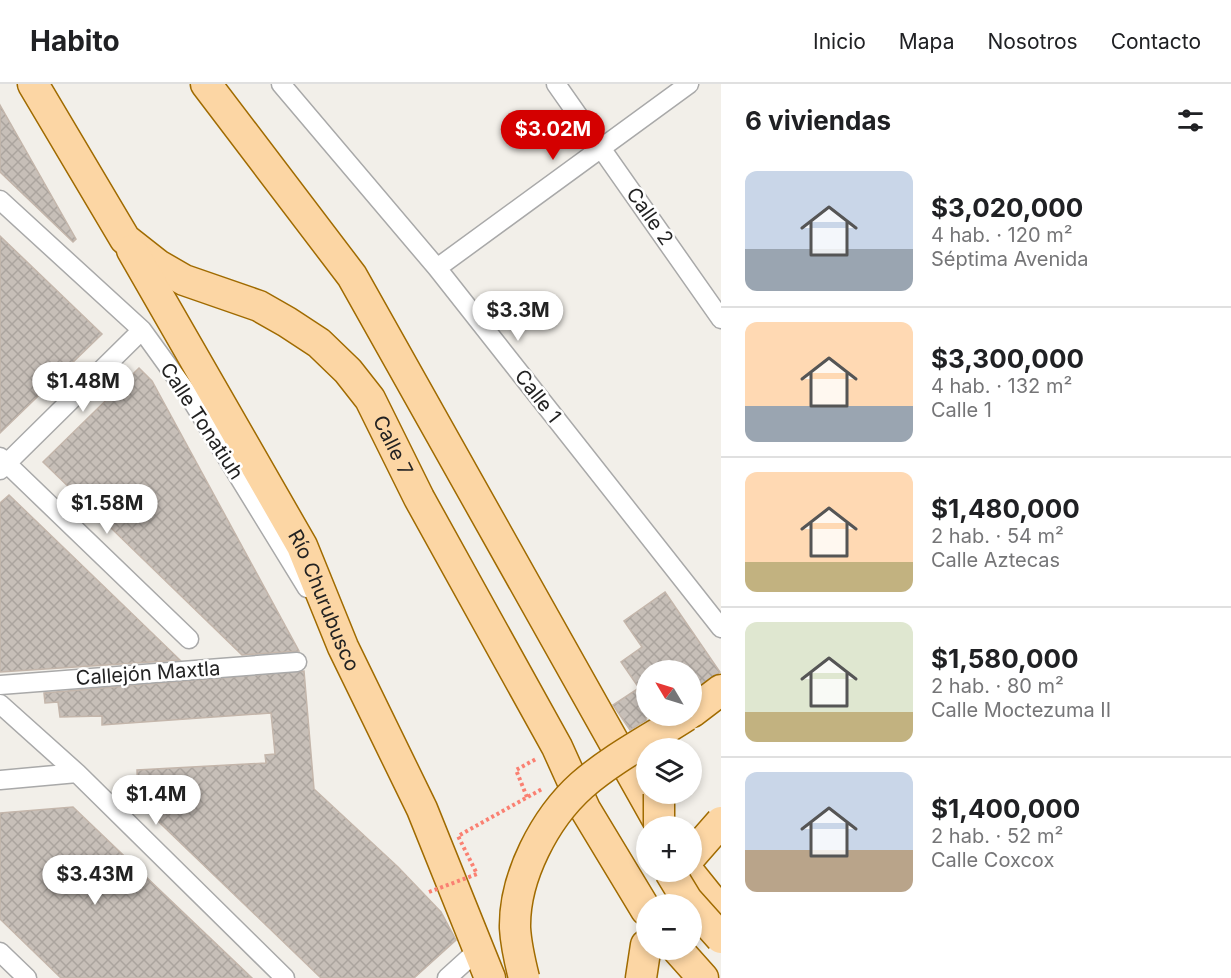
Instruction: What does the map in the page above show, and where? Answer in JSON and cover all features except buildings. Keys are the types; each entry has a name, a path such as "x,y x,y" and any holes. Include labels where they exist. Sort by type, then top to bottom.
{"main road":[{"name":"Calle 7","path":"33,84 125,238 158,265 184,279 259,306 287,322 318,343 348,371 364,392 419,498 557,747 585,809 636,894"},
{"path":"206,84 352,276 654,816"},
{"name":"Río Churubusco","path":"125,238 302,546 343,646 422,809 490,978"},
{"path":"524,978 515,927 520,892 534,852 555,814 582,785 670,726"},
{"path":"702,844 721,822"},
{"path":"676,882 687,900 721,938"},
{"path":"697,882 721,912"},
{"path":"640,978 643,960"},
{"path":"679,961 703,978"}],"street":[{"name":"Calle 1","path":"281,84 437,268 721,628"},
{"name":"Calle 2","path":"556,84 721,319"},
{"path":"437,268 689,84"},
{"name":"Calle Tonatiuh","path":"0,200 142,330 186,391 343,646"},
{"path":"142,330 2,463 189,639"},
{"name":"Callejón Maxtla","path":"0,685 297,662"},
{"path":"0,704 76,773 285,978"},
{"path":"0,780 76,773"},
{"path":"447,978 479,949"},
{"path":"0,952 27,978"}],"path":[{"path":"516,770 527,797"},
{"path":"429,892 477,874 458,836 546,787"}]}
